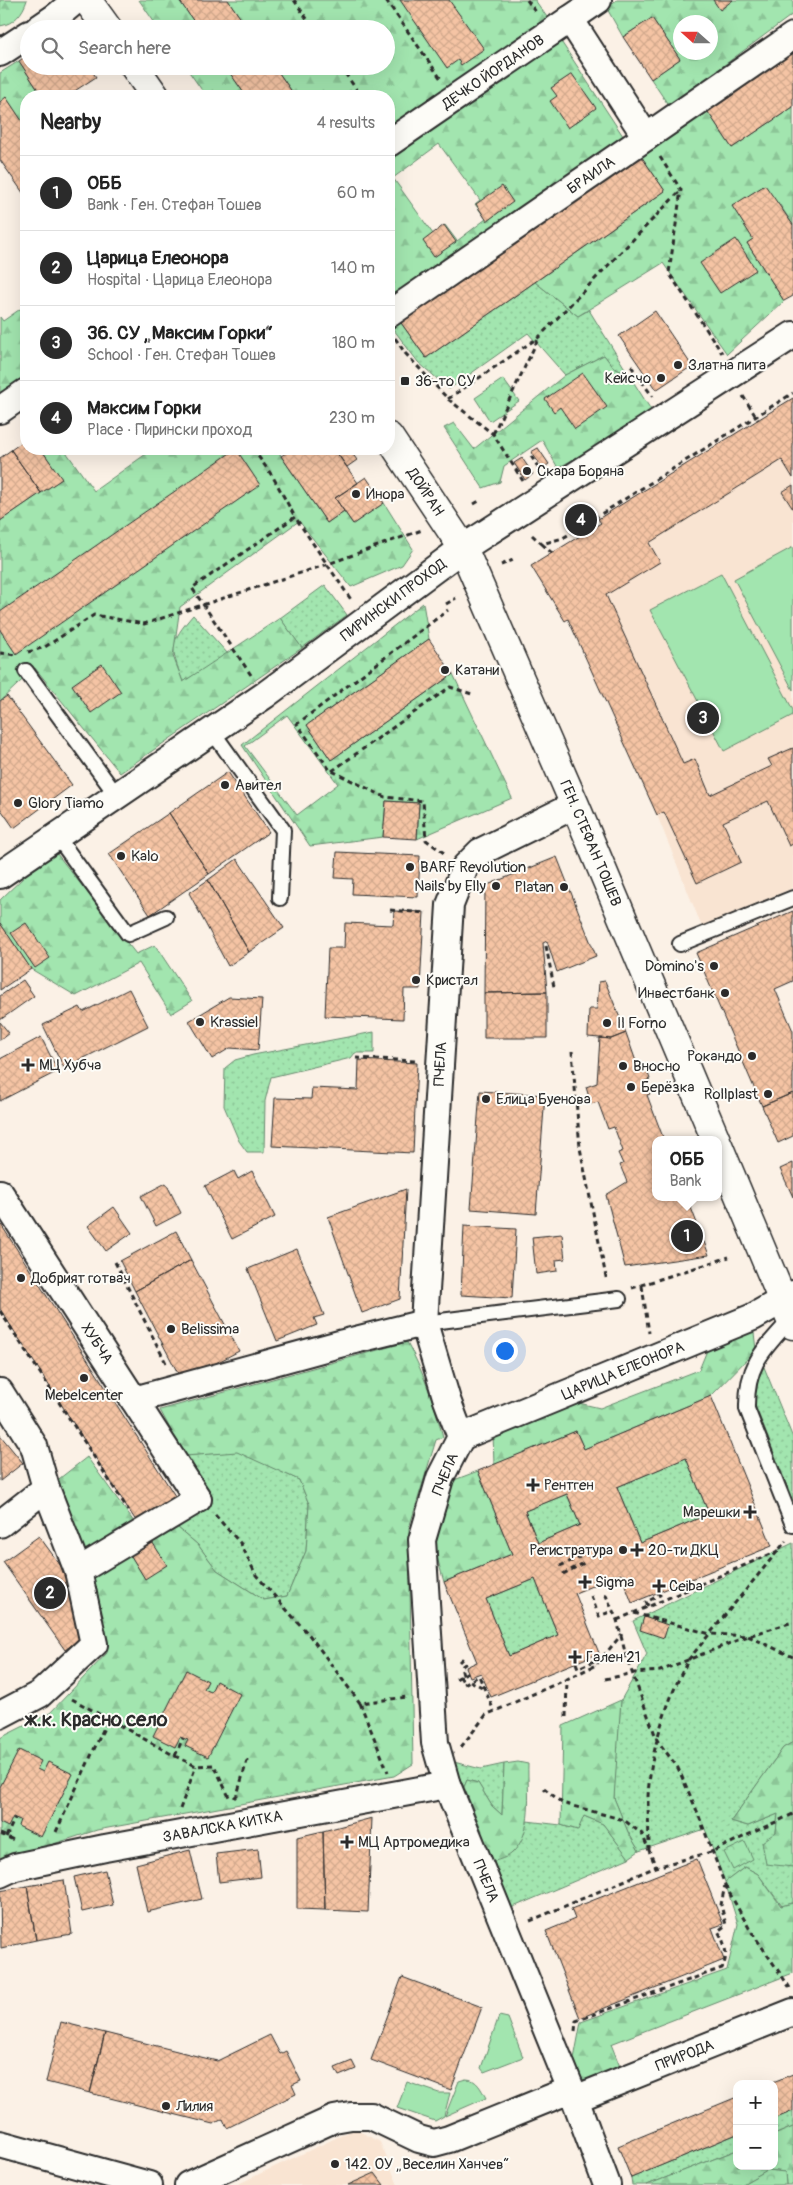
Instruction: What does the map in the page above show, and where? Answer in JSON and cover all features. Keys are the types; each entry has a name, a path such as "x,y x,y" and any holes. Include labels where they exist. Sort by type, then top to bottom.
{"street":[{"path":"50,20 76,0"},
{"path":"87,0 101,20"},
{"name":"ДЕЧКО ЙОРДАНОВ","path":"395,139 598,0"},
{"path":"570,19 646,137"},
{"name":"БРАИЛА","path":"395,323 646,137 793,36"},
{"path":"0,53 20,40"},
{"path":"140,75 151,90"},
{"name":"ПИРИНСКИ ПРОХОД","path":"0,875 265,694 463,548 667,416 737,380 793,334"},
{"path":"0,410 20,396"},
{"name":"ДОЙРАН","path":"395,446 463,548"},
{"name":"ГЕН. СТЕФАН ТОШЕВ","path":"463,548 575,805 714,1136"},
{"name":"ПЧЕЛА","path":"575,805 480,852 465,867 450,905 424,1324 447,1400 461,1437 440,1478 422,1540 435,1743 447,1785 559,2060 607,2185"},
{"path":"722,1154 790,1309"},
{"name":"ХУБЧА","path":"0,1193 196,1496"},
{"name":"ЦАРИЦА ЕЛЕОНОРА","path":"461,1437 752,1317 790,1309"},
{"path":"134,1400 343,1343 424,1324"},
{"path":"0,1392 34,1446 46,1488 78,1571 94,1644 40,1694 0,1715"},
{"path":"0,1524 46,1488"},
{"path":"78,1571 142,1533 196,1496"},
{"name":"ЗАВАЛСКА КИТКА","path":"0,1874 14,1867 42,1861 447,1785"},
{"name":"ПРИРОДА","path":"188,2185 334,2119 351,2116 370,2116 420,2139 434,2143 449,2139 573,2095 793,2012"},
{"path":"0,2144 149,2185"}],"lane":[{"path":"26,671 117,796"},
{"path":"212,731 283,830 280,898"},
{"path":"56,835 128,934 166,917"},
{"path":"680,944 793,898"},
{"path":"424,1324 622,1294"},
{"path":"790,1309 751,1372 747,1391 747,1409 793,1525"}],"path":[{"path":"294,0 308,20"},
{"path":"386,0 454,98"},
{"path":"346,75 357,90"},
{"path":"646,137 681,190 669,273 737,380 758,418"},
{"path":"448,399 540,337 681,190"},
{"path":"395,334 405,353 448,399 493,434 524,483"},
{"path":"493,434 540,337"},
{"path":"631,366 667,416"},
{"path":"542,544 563,538 758,418 793,393"},
{"path":"257,455 273,477 295,517 365,620"},
{"path":"474,504 481,500"},
{"path":"265,694 192,588 295,517"},
{"path":"0,653 15,655 45,647 94,615 144,624 328,564 418,532"},
{"path":"532,535 552,553"},
{"path":"502,565 513,560"},
{"path":"446,604 456,598"},
{"path":"448,610 297,724 332,771 385,796 423,801 426,840 465,867"},
{"path":"332,771 450,688 472,694"},
{"path":"390,910 449,914"},
{"path":"546,946 554,987"},
{"path":"572,1051 580,1148 607,1283"},
{"path":"356,1058 440,1062"},
{"path":"622,1294 729,1257"},
{"path":"115,1262 170,1372"},
{"path":"642,1286 650,1338 666,1353"},
{"path":"0,1311 142,1533"},
{"path":"196,1496 234,1533 256,1575 310,1636 360,1703 397,1794"},
{"path":"617,1620 781,1550 689,1659 677,1681 657,1740 648,1796 649,1851"},
{"path":"560,1566 580,1557"},
{"path":"563,1574 584,1563"},
{"path":"604,1591 622,1634 626,1656 634,1673 657,1740 678,1768 697,1810 725,1885 749,1928 793,1992"},
{"path":"648,1606 646,1602 660,1595 658,1593"},
{"path":"591,1596 599,1616 613,1611"},
{"path":"634,1613 710,1634 748,1636 793,1657"},
{"path":"605,1679 634,1673 660,1671 748,1636 793,1622"},
{"path":"460,1749 486,1715 596,1665 622,1634"},
{"path":"459,1662 462,1659 465,1664 460,1667 464,1684 479,1676 494,1711"},
{"path":"576,1662 578,1668 594,1661 596,1665"},
{"path":"566,1717 567,1679"},
{"path":"469,1681 484,1689"},
{"path":"48,1686 196,1766 214,1765 220,1782"},
{"path":"360,1703 432,1694"},
{"path":"42,1861 108,1719"},
{"path":"175,1756 183,1738"},
{"path":"230,1800 237,1795 247,1761 250,1761"},
{"path":"180,1810 196,1766"},
{"path":"544,1788 562,1803 624,1820 642,1834 656,1867"},
{"path":"506,1931 656,1867 712,1852 793,1814"},
{"path":"6,1837 15,1818"},
{"path":"559,2060 573,2053 576,2021 722,1968 727,1959 724,1941 718,1931 726,1925 721,1904 725,1885"}],"shaded area":[{"path":"793,398 793,888 702,927 657,815 568,619 565,621 531,566 600,524 598,519"},
{"name":"142. ОУ „Веселин Ханчев“","path":"355,2129 380,2142 398,2185 236,2185"}],"green space":[{"path":"0,0 27,0 23,9 14,20 0,26"},
{"path":"139,0 179,0 193,20 153,20"},
{"path":"228,0 535,0 549,20 395,125 395,90 291,90 280,75 395,75 395,20 242,20"},
{"path":"617,0 793,0 793,14 669,106 651,79 679,60 718,60 718,15 673,15 673,49 652,18 623,37 606,7"},
{"path":"560,40 623,136 395,301 395,181 433,234 445,225 457,241 486,219 475,204 480,200 439,144 395,177 395,149"},
{"path":"19,61 20,75 28,75 38,90 20,90 20,118 6,98 0,102 0,73"},
{"path":"191,75 231,75 242,90 202,90"},
{"path":"793,107 793,225 780,205 753,239 747,243 784,301 727,354 663,263 578,316 535,282 665,191 639,153 706,109 732,148"},
{"path":"535,282 578,316 589,310 629,375 614,368 604,355 565,375 528,333 449,389 418,362 395,331 395,323 399,320 426,358"},
{"path":"20,309 20,380 0,395 0,317 3,321"},
{"path":"604,355 614,368 629,375 653,413 558,468 542,440 504,466 500,482 483,488 444,428 454,423 474,449 565,375"},
{"path":"503,379 519,401 490,421 475,398"},
{"path":"45,455 68,455 94,491 145,455 281,455 327,523 344,511 353,524 384,503 413,549 402,565 351,587 299,521 180,607 173,656 183,682 280,618 302,648 120,773 35,668 0,701 0,521 61,479"},
{"path":"793,547 793,690 734,579"},
{"path":"721,573 793,710 793,715 724,751 650,610"},
{"path":"325,585 347,615 302,648 280,618"},
{"path":"423,603 429,639 307,725 331,760 453,674 512,798 417,839 419,803 386,801 383,837 310,846 242,745","holes":["287,715 338,784 297,815 245,746"]},
{"path":"193,615 228,654 183,682 174,653 174,646 179,632"},
{"path":"53,849 136,954 155,945 192,1001 171,1014 139,963 76,996 31,969 0,923 0,900"},
{"path":"374,1032 374,1053 355,1053 351,1058 271,1077 265,1101 264,1152 247,1152 239,1141 224,1106 225,1068 235,1060 253,1055"},
{"path":"753,1324 756,1350 711,1396 584,1449 576,1431 494,1465 493,1433 570,1401 600,1408 699,1370 710,1343"},
{"path":"407,1342 428,1388 443,1437 436,1440 409,1528 413,1764 394,1776 97,1830 0,1861 0,1738 50,1713 107,1653 91,1572 128,1551 145,1578 149,1537 171,1522 198,1545 217,1570 264,1600 287,1596 306,1551 309,1504 299,1480 237,1452 185,1456 160,1410"},
{"path":"764,1367 793,1438 793,1501 755,1405 755,1380"},
{"path":"237,1451 299,1480 309,1504 306,1551 287,1596 264,1600 217,1570 198,1545 171,1522 208,1500 185,1456"},
{"path":"87,1457 134,1522 85,1556 55,1482"},
{"path":"686,1458 709,1514 640,1543 617,1487"},
{"path":"478,1471 512,1554 444,1582 431,1536 449,1482"},
{"path":"567,1494 580,1525 538,1543 525,1511"},
{"path":"793,1543 793,1742 783,1748 731,1821 748,1826 778,1814 776,1832 793,1867 793,1903 782,1906 758,1874 745,1867 725,1882 705,1829 639,1851 628,1832 614,1798 621,1700 647,1654 633,1621"},
{"path":"535,1579 558,1635 509,1656 486,1599"},
{"path":"621,1700 614,1798 628,1832 639,1851 629,1858 603,1824 584,1816 578,1830 561,1825 563,1726"},
{"path":"793,1742 793,1867 766,1864 762,1842 776,1832 778,1814 748,1826 731,1821 783,1748"},
{"path":"450,1761 481,1769 504,1764 502,1815 492,1806 478,1783 467,1780 464,1787"},
{"path":"518,1762 528,1764 529,1799 524,1835 519,1845 511,1854 486,1864 478,1838 482,1831 464,1787 467,1780 478,1783 492,1806 502,1815 504,1764"},
{"path":"584,1816 603,1824 629,1858 504,1911 486,1864 527,1824 527,1821 561,1825 577,1830"},
{"path":"745,1842 753,1859 733,1870 724,1852"},
{"path":"745,1867 758,1874 781,1906 793,1903 793,1973 611,2044 622,2072 583,2084 574,2059 581,2022 727,1970 738,1924 725,1882"},
{"path":"499,2016 508,2018 523,2057 484,2072 481,2068"},
{"path":"466,2079 476,2083 486,2098 445,2116 459,2081"},
{"path":"407,2082 439,2093 450,2093 444,2116 435,2121 397,2108"},
{"path":"793,2111 793,2127 778,2133 778,2117"},
{"path":"793,2127 793,2185 786,2185 785,2172 768,2170 778,2170 778,2133"},
{"path":"733,2136 733,2152 647,2185 632,2185 631,2178"},
{"path":"733,2152 733,2170 768,2170 741,2185 647,2185"},
{"path":"767,2170 785,2172 786,2185 741,2185"}],"building":[{"path":"179,0 228,0 242,20 193,20"},
{"path":"400,0 449,0 484,49 461,65 458,60 447,68"},
{"path":"713,0 733,0 720,10"},
{"path":"652,18 673,49 673,60 679,60 651,79 623,37"},
{"path":"793,51 793,107 732,148 706,109"},
{"path":"572,74 596,108 568,128 550,101 557,96 551,88"},
{"path":"28,75 95,75 96,77 76,90 38,90"},
{"path":"231,75 280,75 291,90 242,90"},
{"path":"6,97 20,118 20,188 0,160 0,102"},
{"path":"639,153 665,191 426,358 399,320"},
{"path":"765,185 793,225 793,296 784,301 747,243 753,239 732,206"},
{"path":"502,186 513,202 487,221 476,204"},
{"path":"444,225 456,242 434,257 423,241"},
{"path":"736,239 756,270 720,293 700,263"},
{"path":"655,311 692,366 656,390 619,336"},
{"path":"583,373 607,407 575,429 560,407 554,412 545,399"},
{"path":"793,398 793,478 782,460 649,543 660,562 606,595 683,764 695,759 710,795 772,766 768,759 793,748 793,844 789,846 768,801 723,822 741,862 697,883 664,812 657,815 568,619 565,621 531,566 601,523 598,519"},
{"path":"20,443 20,455 45,455 62,479 41,493 11,450"},
{"path":"538,448 549,464 543,468 531,452"},
{"path":"11,450 41,493 0,521 0,458"},
{"path":"227,455 240,455 260,485 16,654 0,630 0,612"},
{"path":"338,455 358,483 335,498 344,511 327,523 281,456"},
{"path":"339,455 353,455 357,460 347,467"},
{"path":"522,458 533,474 525,480 514,463"},
{"path":"366,477 384,503 353,524 335,498"},
{"path":"793,485 793,509 782,492"},
{"path":"429,639 453,674 331,760 307,725"},
{"path":"102,664 121,692 91,713 72,685"},
{"path":"7,696 72,785 14,828 0,808 0,701"},
{"path":"228,772 269,832 209,874 169,813"},
{"path":"386,801 419,803 417,839 383,837"},
{"path":"169,813 209,874 150,915 109,854"},
{"path":"337,852 420,856 418,897 352,894 353,879 335,878"},
{"path":"557,857 596,956 557,972 547,941 543,943 547,992 484,993 485,886"},
{"path":"237,859 284,928 249,952 208,880"},
{"path":"208,880 249,952 228,966 189,893"},
{"path":"394,911 424,912 420,989 404,989 403,1019 325,1016 328,948 344,948 345,923 393,925"},
{"path":"793,911 793,981 775,989 793,1031 793,1093 762,1106 696,953"},
{"path":"0,923 31,969 0,990"},
{"path":"26,923 50,958 35,968 11,933"},
{"path":"23,980 34,996 0,1020 0,996"},
{"path":"605,981 626,1033 611,1039 588,1037 589,1009 597,1009 599,982"},
{"path":"129,989 148,1026 64,1068 43,1025 80,1007 83,1012"},
{"path":"547,992 547,1038 484,1038 484,993"},
{"path":"229,997 262,999 258,1050 230,1048 212,1059 189,1021"},
{"path":"0,1022 9,1033 0,1040"},
{"path":"626,1033 639,1070 646,1068 650,1079 645,1081 650,1094 647,1095 662,1136 652,1136 652,1201 689,1201 709,1255 625,1267 606,1195 627,1182 620,1165 623,1164 618,1153 623,1151 614,1127 608,1129 598,1102 591,1104 586,1087 597,1083 600,1038 611,1039"},
{"name":"МЦ Хубча","path":"41,1037 58,1071 0,1101 0,1059"},
{"path":"359,1060 417,1063 413,1153 272,1146 275,1098 311,1099 312,1088 358,1090"},
{"path":"480,1091 545,1095 536,1214 471,1209"},
{"path":"793,1093 793,1136 778,1143 762,1106"},
{"path":"793,1163 793,1197 780,1169"},
{"path":"234,1171 238,1179 252,1171 275,1217 232,1239 205,1186"},
{"path":"166,1183 181,1213 156,1226 141,1196"},
{"path":"406,1189 400,1299 362,1313 328,1217"},
{"path":"114,1207 132,1233 106,1251 88,1226"},
{"path":"0,1223 177,1499 138,1524 0,1309"},
{"path":"464,1226 516,1229 512,1298 461,1295"},
{"path":"176,1231 191,1260 135,1291 120,1261"},
{"path":"562,1234 565,1259 556,1260 557,1271 536,1274 532,1237"},
{"path":"297,1249 324,1315 314,1318 317,1325 277,1341 248,1269"},
{"path":"191,1260 239,1351 182,1381 135,1291"},
{"name":"20-ти ДКЦ","path":"711,1396 772,1546 632,1603 621,1574 575,1593 599,1653 491,1697 481,1673 470,1677 466,1667 477,1662 444,1582 512,1554 478,1471 576,1431 584,1449","holes":["686,1458 709,1514 640,1543 617,1487","567,1494 580,1525 538,1543 525,1511","535,1579 558,1635 509,1656 486,1599"]},
{"path":"0,1435 23,1463 0,1481"},
{"path":"39,1536 63,1569 81,1638 65,1650 3,1562"},
{"path":"149,1537 167,1565 145,1579 128,1551"},
{"path":"644,1617 668,1625 664,1638 640,1630"},
{"path":"186,1670 208,1681 204,1689 211,1692 216,1681 240,1694 208,1757 185,1746 188,1740 180,1737 175,1747 153,1736"},
{"path":"19,1750 41,1761 37,1769 43,1772 48,1762 73,1774 41,1837 18,1826 20,1820 13,1817 8,1827 0,1823 0,1787"},
{"path":"372,1818 368,1912 325,1910 323,1831"},
{"path":"323,1831 325,1910 297,1909 297,1837"},
{"path":"258,1849 261,1877 219,1882 216,1854"},
{"path":"190,1850 202,1899 147,1912 136,1864"},
{"path":"697,1859 723,1924 712,1928 724,1960 580,2018 546,1931 575,1919 571,1909"},
{"path":"105,1870 113,1905 82,1912 74,1877"},
{"path":"64,1880 72,1934 36,1940 27,1886"},
{"path":"27,1886 36,1940 1,1948 0,1891"},
{"path":"402,1977 482,2007 451,2090 371,2060"},
{"path":"61,2022 105,2033 90,2093 46,2082"},
{"path":"105,2033 217,2061 270,2035 280,2054 286,2051 301,2081 292,2085 296,2094 227,2128 223,2119 213,2124 90,2093"},
{"path":"352,2061 356,2069 339,2076 335,2068"},
{"path":"793,2074 793,2111 778,2117 778,2080"},
{"path":"733,2099 733,2136 631,2178 618,2146"},
{"path":"375,2173 384,2185 348,2185"}],"place":[{"name":"Златна пита","path":"678,365"},
{"name":"Кейсчо","path":"661,378"},
{"name":"36-то СУ","path":"405,381"},
{"name":"Скара Боряна","path":"527,471"},
{"name":"Инора","path":"356,494"},
{"name":"Максим Горки","path":"581,520"},
{"name":"Катани","path":"445,670"},
{"name":"36. СУ „Максим Горки“","path":"703,718"},
{"name":"Авител","path":"225,785"},
{"name":"Glory Tiamo","path":"18,803"},
{"name":"Kalo","path":"121,856"},
{"name":"BARF Revolution","path":"410,867"},
{"name":"Nails by Elly","path":"496,886"},
{"name":"Platan","path":"564,887"},
{"name":"Domino's","path":"714,966"},
{"name":"Кристал","path":"416,980"},
{"name":"Инвестбанк","path":"725,993"},
{"name":"Krassiel","path":"200,1022"},
{"name":"Il Forno","path":"607,1023"},
{"name":"Рокандо","path":"752,1056"},
{"name":"МЦ Хубча","path":"28,1065"},
{"name":"Вносно","path":"623,1066"},
{"name":"Берёзка","path":"631,1087"},
{"name":"Rollplast","path":"768,1094"},
{"name":"Елица Буенова","path":"486,1099"},
{"name":"ОББ","path":"687,1236"},
{"name":"Добрият готвач","path":"21,1278"},
{"name":"Belissima","path":"171,1329"},
{"name":"Mebelcenter","path":"84,1378"},
{"name":"Рентген","path":"533,1485"},
{"name":"Марешки","path":"750,1512"},
{"name":"Регистратура","path":"623,1550"},
{"name":"20-ти ДКЦ","path":"637,1550"},
{"name":"Sigma","path":"585,1582"},
{"name":"Ceiba","path":"659,1586"},
{"name":"Царица Елеонора","path":"50,1593"},
{"name":"Гален 21","path":"575,1657"},
{"name":"МЦ Артромедика","path":"347,1842"},
{"name":"Лилия","path":"166,2106"},
{"name":"142. ОУ „Веселин Ханчев“","path":"335,2164"}],"district":[{"name":"ж.к. Красно село","path":"96,1719"}]}
